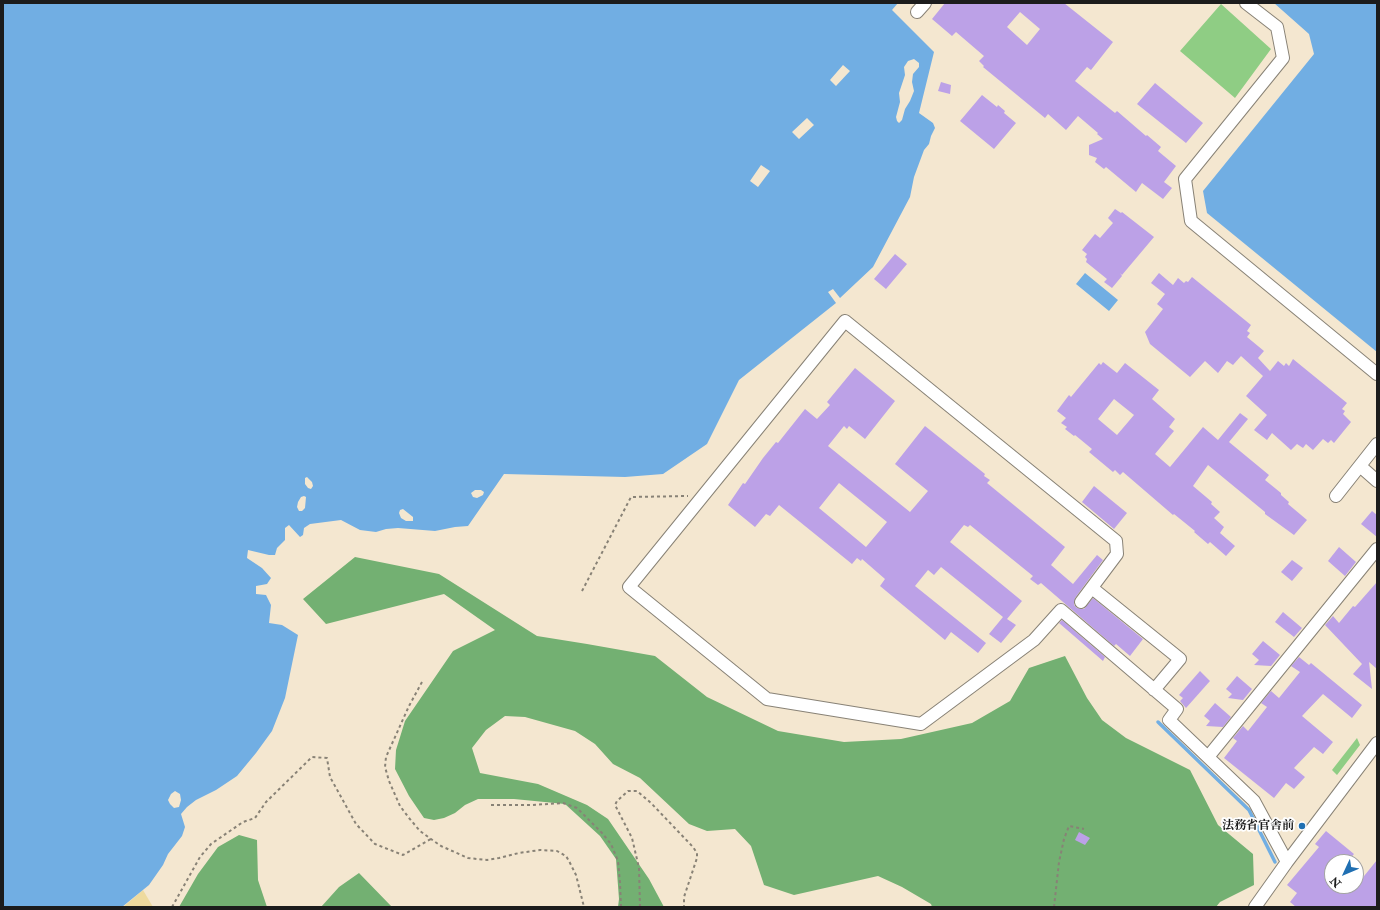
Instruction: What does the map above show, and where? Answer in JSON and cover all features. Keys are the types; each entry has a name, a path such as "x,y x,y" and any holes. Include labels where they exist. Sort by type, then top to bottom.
{"street":[{"path":"1246,3 1277,27 1283,58 1185,179 1191,221 1377,374"},
{"path":"1081,602 1118,554 1116,541 845,321 629,587 767,698 921,724 1034,640 1061,610 1177,710 1169,720 1254,801 1287,862"},
{"path":"1336,496 1377,444"},
{"path":"1360,466 1377,480"},
{"path":"1208,757 1377,550"},
{"path":"1092,588 1180,659 1154,690"},
{"path":"1255,907 1377,743"}],"path":[{"path":"582,591 631,497 703,496"},
{"path":"422,682 406,712 386,757 385,767 389,781 400,806 420,831 431,840 468,858 487,860 540,850 556,851 566,856 576,875 584,907"},
{"path":"172,907 200,857 211,844 243,822 255,818 266,802 312,757 327,758 330,777 346,807 356,824 375,844 403,854 431,840"},
{"path":"640,907 639,868 634,846 632,838 615,805 617,801 628,791 637,791 651,802 697,853 697,858 684,897 684,907"},
{"path":"491,805 563,803 577,808 611,844 618,861 621,907"},
{"path":"1054,907 1059,862 1064,839 1069,826 1084,829"}],"green space":[{"path":"1221,4 1271,49 1235,98 1180,51"},
{"path":"355,557 439,574 537,636 655,656 707,697 778,731 844,742 901,739 972,723 1010,701 1029,668 1065,656 1087,698 1102,720 1126,738 1190,770 1218,825 1253,854 1254,885 1220,902 1216,907 932,907 931,904 902,887 878,876 794,895 764,885 751,846 735,829 707,831 689,824 640,778 613,764 595,744 575,731 525,717 505,716 486,730 472,748 480,773 538,784 587,805 608,819 649,879 664,907 618,907 619,899 616,859 600,836 565,804 514,799 478,799 444,818 434,820 424,818 409,796 395,769 396,750 405,721 453,651 495,630 444,594 326,624 303,599"},
{"path":"1357,738 1360,745 1337,775 1332,770"},
{"path":"239,835 257,840 258,880 267,907 179,907 198,874 218,847"},
{"path":"359,873 392,907 321,907 339,887"}],"sand":[{"path":"143,890 153,907 123,907"}],"water":[{"path":"3,3 898,3 892,10 934,52 919,113 933,123 935,128 929,144 924,150 914,177 910,197 873,267 840,298 833,289 828,292 836,303 739,380 707,444 663,474 625,477 504,474 468,526 435,531 398,528 376,532 360,530 341,520 310,524 304,528 303,535 300,537 289,525 285,528 285,540 277,548 275,555 248,550 247,558 262,568 271,578 267,584 256,586 256,594 266,595 271,605 269,623 282,625 298,635 285,698 272,731 237,776 216,790 196,800 181,814 185,827 182,836 168,854 163,865 149,885 122,907 3,907","holes":["914,59 919,63 919,67 913,74 912,82 914,91 905,109 902,120 899,123 896,117 900,102 899,93 905,75 904,67 908,61","843,65 850,71 836,86 830,80","807,118 814,125 799,139 792,132","761,165 770,171 758,187 750,181","307,477 312,482 313,486 311,489 305,484 305,478","475,490 481,490 484,492 483,495 477,498 473,497 471,493","301,497 306,497 305,508 302,511 299,511 297,507","403,509 413,517 413,521 406,521 401,518 399,513 400,510","175,791 180,794 181,800 179,807 174,808 168,800 171,794"]},
{"path":"1274,3 1377,3 1377,352 1207,213 1203,191 1314,54 1309,34"},
{"path":"1085,273 1118,300 1109,311 1076,284"}],"building":[{"path":"945,3 1064,3 1113,42 1091,70 1087,67 1075,81 1115,113 1117,111 1161,147 1158,151 1176,166 1164,182 1172,188 1163,199 1142,183 1136,192 1106,167 1104,169 1095,162 1097,158 1089,155 1089,145 1103,139 1078,116 1066,130 1048,114 1045,118 983,67 984,66 979,61 984,56 956,32 952,36 932,19","holes":["1020,12 1040,29 1027,45 1007,27"]},
{"path":"941,82 951,85 950,94 938,91"},
{"path":"1155,83 1203,123 1186,143 1137,104"},
{"path":"982,95 997,107 998,105 1005,111 1004,113 1016,123 994,149 960,121"},
{"path":"1115,209 1121,213 1122,212 1154,237 1122,275 1120,273 1122,276 1112,288 1104,282 1107,279 1086,262 1087,259 1085,257 1087,254 1082,250 1095,234 1100,238 1113,223 1108,218"},
{"path":"895,254 907,264 886,289 874,279"},
{"path":"1159,273 1173,285 1178,278 1184,283 1186,281 1188,282 1192,277 1251,325 1247,331 1250,333 1247,337 1264,351 1258,358 1270,371 1278,361 1284,366 1286,363 1289,366 1293,359 1347,403 1342,409 1345,411 1343,414 1351,422 1334,443 1331,440 1328,443 1323,439 1313,450 1306,444 1303,448 1297,444 1291,450 1272,433 1267,440 1254,430 1267,415 1246,396 1263,376 1241,356 1233,365 1227,361 1218,373 1205,361 1190,377 1150,344 1145,332 1163,309 1157,304 1165,294 1151,283"},
{"path":"1103,362 1117,373 1125,363 1159,390 1152,399 1175,419 1169,427 1174,431 1155,454 1170,467 1203,427 1218,440 1240,413 1248,419 1229,442 1269,475 1265,480 1281,493 1281,495 1289,502 1288,504 1307,520 1294,535 1265,514 1265,512 1208,465 1193,486 1212,502 1211,504 1220,512 1214,518 1224,527 1220,533 1235,546 1226,556 1210,542 1208,544 1194,532 1195,531 1174,514 1173,515 1123,472 1120,475 1115,470 1113,472 1089,452 1092,449 1065,429 1067,427 1061,423 1066,418 1057,411 1069,395 1071,397 1099,363 1101,365","holes":["1114,399 1134,415 1117,435 1098,419"]},
{"path":"855,368 895,401 865,439 849,426 847,429 844,426 828,446 910,512 928,491 895,464 925,426 985,474 984,476 990,480 987,483 1065,547 1051,565 1073,584 1097,555 1103,560 1075,598 1074,605 1077,608 1084,609 1093,598 1143,639 1130,656 1116,644 1114,646 1041,583 1038,585 1030,579 1033,576 970,525 968,527 964,525 950,542 1022,601 1007,619 1016,625 1001,643 989,634 1003,617 941,567 934,575 928,570 915,586 986,643 978,653 951,632 945,640 880,586 885,579 862,559 861,561 857,558 852,564 779,505 770,516 766,514 755,527 728,505 763,458 776,442 778,443 805,409 817,419 830,405 827,402","holes":["839,483 887,522 866,547 819,508"]},
{"path":"1094,486 1127,513 1114,529 1082,502"},
{"path":"1372,511 1377,515 1377,537 1361,524"},
{"path":"1339,547 1356,562 1345,576 1328,561"},
{"path":"1292,560 1303,568 1292,581 1281,572"},
{"path":"1377,582 1377,669 1369,662 1372,689 1353,674 1362,664 1325,625 1333,616 1339,623 1353,606 1355,607"},
{"path":"1283,612 1302,628 1294,637 1275,622"},
{"path":"1062,620 1105,657 1103,661 1059,623"},
{"path":"1263,641 1280,655 1271,666 1254,665 1259,660 1252,654"},
{"path":"1299,657 1309,665 1311,663 1362,705 1352,718 1323,694 1302,716 1333,742 1323,754 1314,747 1294,768 1305,777 1294,789 1286,783 1274,798 1224,758 1237,741 1233,738 1243,726 1248,731 1267,707 1261,703 1271,691 1279,698 1300,672 1291,666"},
{"path":"1200,671 1210,681 1186,708 1180,701 1183,698 1179,695"},
{"path":"1237,676 1252,689 1243,700 1228,698 1232,694 1226,689"},
{"path":"1215,703 1231,717 1223,727 1206,726 1210,721 1204,716"},
{"path":"1326,831 1354,854 1324,854 1324,894 1364,894 1364,876 1377,860 1377,907 1296,907 1290,902 1297,893 1287,885 1319,847 1315,844"},
{"path":"1079,832 1090,838 1085,845 1075,840"}],"waterway":[{"path":"1158,722 1249,810 1275,862"}],"place":[{"name":"法務省官舎前","path":"1302,826"}]}
